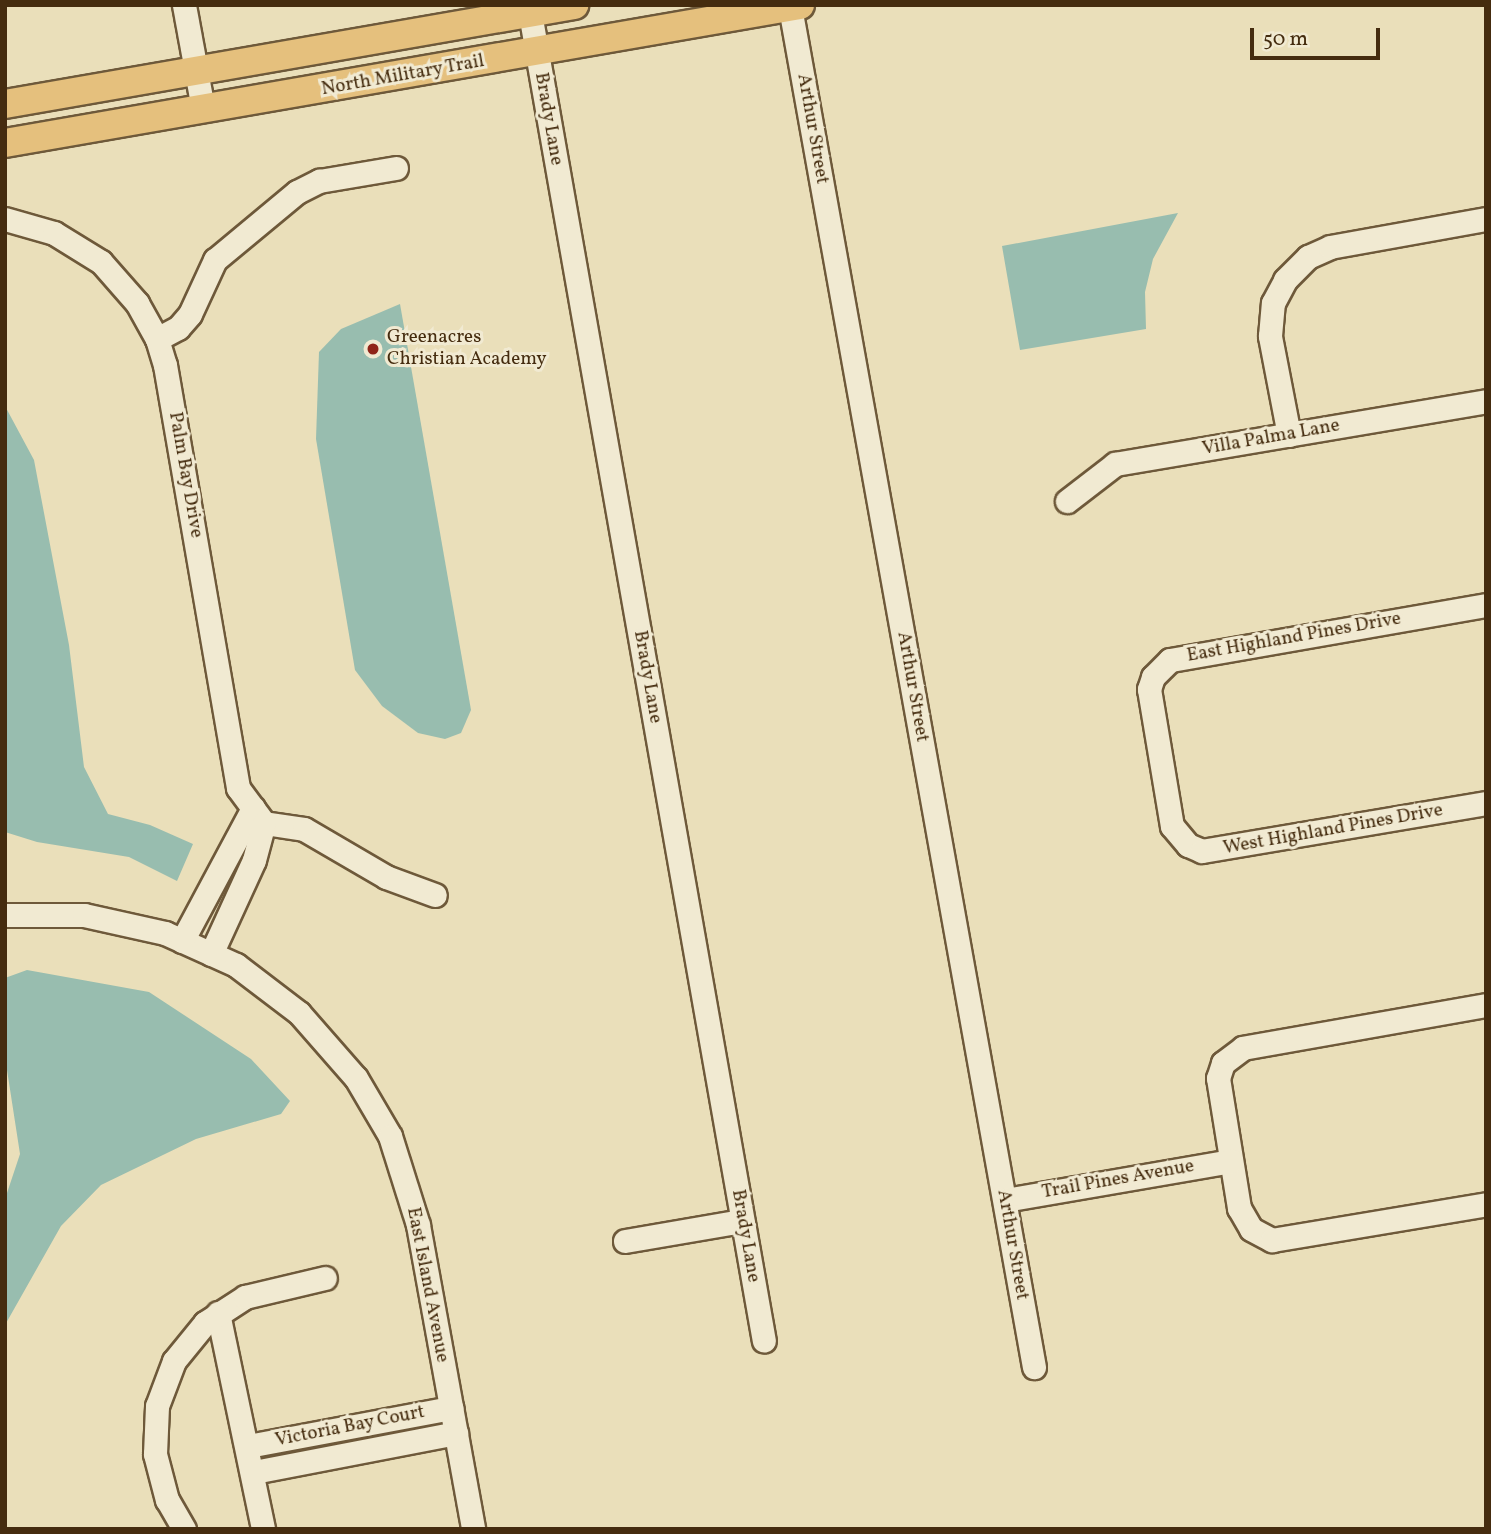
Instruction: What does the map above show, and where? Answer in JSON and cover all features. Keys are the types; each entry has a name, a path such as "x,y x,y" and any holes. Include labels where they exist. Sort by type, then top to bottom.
{"main road":[{"name":"North Military Trail","path":"5,104 574,5"},
{"name":"North Military Trail","path":"5,143 795,6"}],"street":[{"path":"184,5 203,109"},
{"name":"Arthur Street","path":"795,6 1034,1367"},
{"name":"Brady Lane","path":"530,13 764,1341"},
{"path":"157,339 178,328 190,314 215,260 297,192 319,181 397,168"},
{"name":"Palm Bay Drive","path":"5,219 54,233 101,262 137,303 157,339 165,365 238,788 259,815"},
{"path":"1289,435 1270,336 1273,303 1285,280 1308,257 1330,247 1486,219"},
{"name":"Villa Palma Lane","path":"1067,501 1115,464 1486,401"},
{"name":"East Highland Pines Drive","path":"1159,761 1149,689 1153,677 1170,660 1486,605"},
{"name":"West Highland Pines Drive","path":"1159,761 1172,827 1188,845 1202,851 1486,803"},
{"path":"259,815 304,829 386,877 435,895"},
{"path":"182,941 259,815"},
{"path":"211,954 254,860 259,815"},
{"name":"East Island Avenue","path":"5,915 84,915 182,941 236,965 299,1013 356,1078 390,1136 418,1225 473,1529"},
{"path":"1486,1005 1242,1048 1232,1054 1218,1078 1243,1219 1251,1229 1272,1240 1486,1205"},
{"name":"Trail Pines Avenue","path":"1004,1200 1231,1161"},
{"path":"625,1241 743,1221"},
{"path":"184,1529 159,1478 155,1454 157,1406 174,1361 218,1313 268,1289 326,1278"},
{"name":"Victoria Bay Court","path":"218,1313 254,1472 263,1529"},
{"name":"Victoria Bay Court","path":"248,1446 451,1408"},
{"name":"Victoria Bay Court","path":"254,1472 456,1433"}],"shaded area":[{"path":"1178,213 1153,259 1145,292 1146,329 1020,350 1002,246"},
{"path":"400,304 471,710 461,733 445,739 418,733 382,706 355,670 316,439 319,352 341,329"},
{"path":"5,406 34,460 69,645 84,767 108,814 150,825 193,844 177,881 129,857 37,842 5,832"},
{"path":"27,970 149,992 251,1059 290,1101 281,1114 196,1139 101,1185 61,1226 5,1325 5,1199 20,1154 5,1057 5,978"}],"place":[{"name":"Greenacres Christian Academy","path":"373,349"}]}
